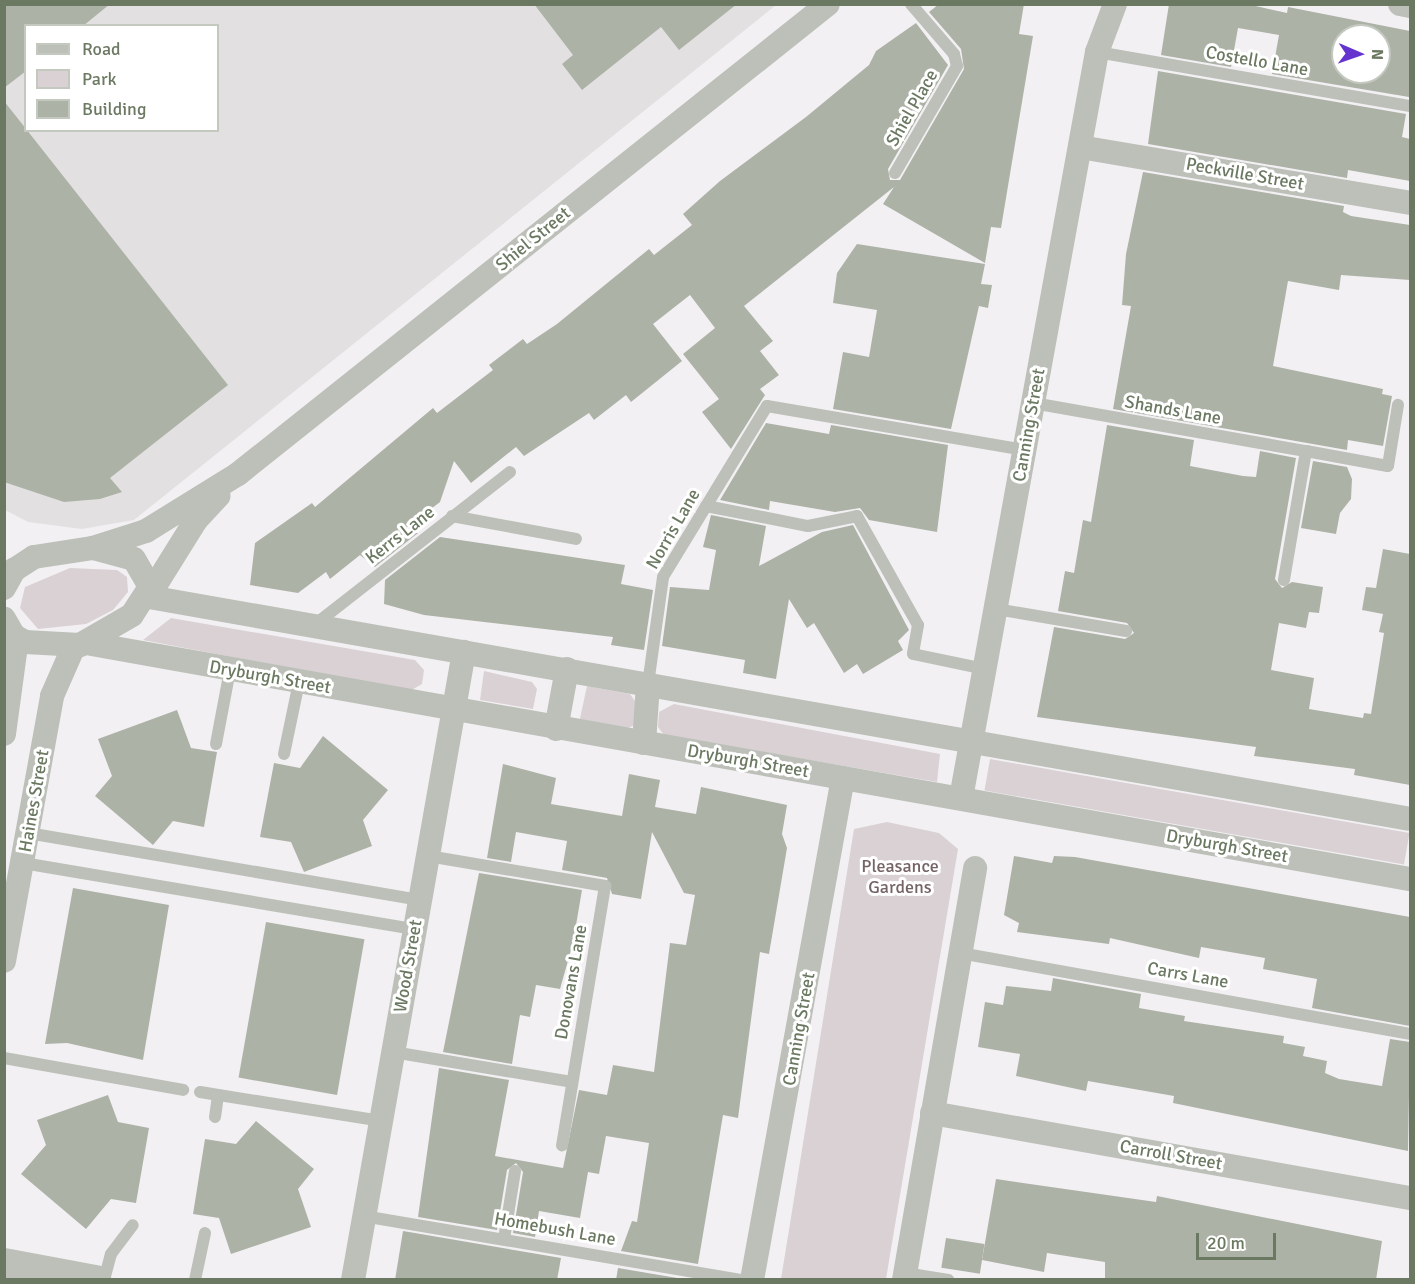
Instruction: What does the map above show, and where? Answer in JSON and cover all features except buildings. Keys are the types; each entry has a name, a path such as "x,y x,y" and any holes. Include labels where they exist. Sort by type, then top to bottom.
{"street":[{"name":"Shiel Street","path":"93,548 146,531 238,474 828,4"},
{"name":"Canning Street","path":"961,798 1097,52 1097,4"},
{"name":"Canning Street","path":"1097,52 1115,4"},
{"path":"1400,4 1410,6"},
{"name":"Peckville Street","path":"1080,147 1410,203"},
{"name":"Shiel Street","path":"80,644 122,622 149,595 196,520 238,474"},
{"path":"8,571 48,553 93,548 134,559 148,578 149,595 312,626 1410,819"},
{"path":"4,734 11,629"},
{"name":"Dryburgh Street","path":"11,629 40,646 80,644 1410,879"},
{"name":"Haines Street","path":"4,961 56,681 80,644"},
{"name":"Wood Street","path":"353,1280 464,652"},
{"path":"556,729 567,669"},
{"path":"644,743 648,684"},
{"name":"Canning Street","path":"752,1280 843,778"},
{"path":"905,1276 975,868"},
{"name":"Carroll Street","path":"932,1113 1410,1198"},
{"path":"4,1263 96,1280"}],"lane":[{"name":"Shiel Place","path":"895,173 957,66 954,54 911,4"},
{"name":"Costello Lane","path":"1097,52 1410,106"},
{"name":"Shands Lane","path":"1033,403 1388,466 1398,405"},
{"name":"Norris Lane","path":"648,684 663,577 767,406 1025,450"},
{"path":"1284,580 1306,451"},
{"name":"Kerrs Lane","path":"312,626 510,472"},
{"path":"706,506 808,526 857,516 918,625 913,654 985,669"},
{"path":"452,516 576,539"},
{"path":"996,609 1126,632"},
{"path":"216,744 230,670"},
{"path":"284,754 299,682"},
{"path":"28,833 420,900"},
{"name":"Donovans Lane","path":"428,856 605,886 572,1082"},
{"path":"23,863 415,929"},
{"name":"Carrs Lane","path":"960,953 1410,1034"},
{"path":"393,1052 572,1082 562,1145"},
{"path":"4,1059 157,1091 183,1090"},
{"path":"200,1092 381,1121"},
{"path":"215,1117 218,1095"},
{"path":"504,1239 514,1171"},
{"name":"Homebush Lane","path":"363,1216 741,1280"},
{"path":"104,1280 111,1254 133,1225"},
{"path":"195,1280 205,1233"},
{"path":"905,1276 948,1280"}],"shaded area":[{"path":"4,5 776,5 134,520 82,529 28,522 5,510"}],"green space":[{"path":"70,568 117,570 127,577 128,592 113,610 86,624 38,629 20,608 25,587"},
{"path":"171,618 415,660 424,670 422,684 410,691 143,640"},
{"path":"484,671 532,682 537,689 533,709 480,700"},
{"path":"587,686 630,694 640,708 638,723 623,731 579,723"},
{"path":"674,704 940,754 937,782 664,735 658,727 659,712"},
{"path":"990,759 1410,833 1404,864 984,791"},
{"name":"Pleasance Gardens","path":"887,822 939,833 958,849 886,1279 781,1279 854,829"}]}
